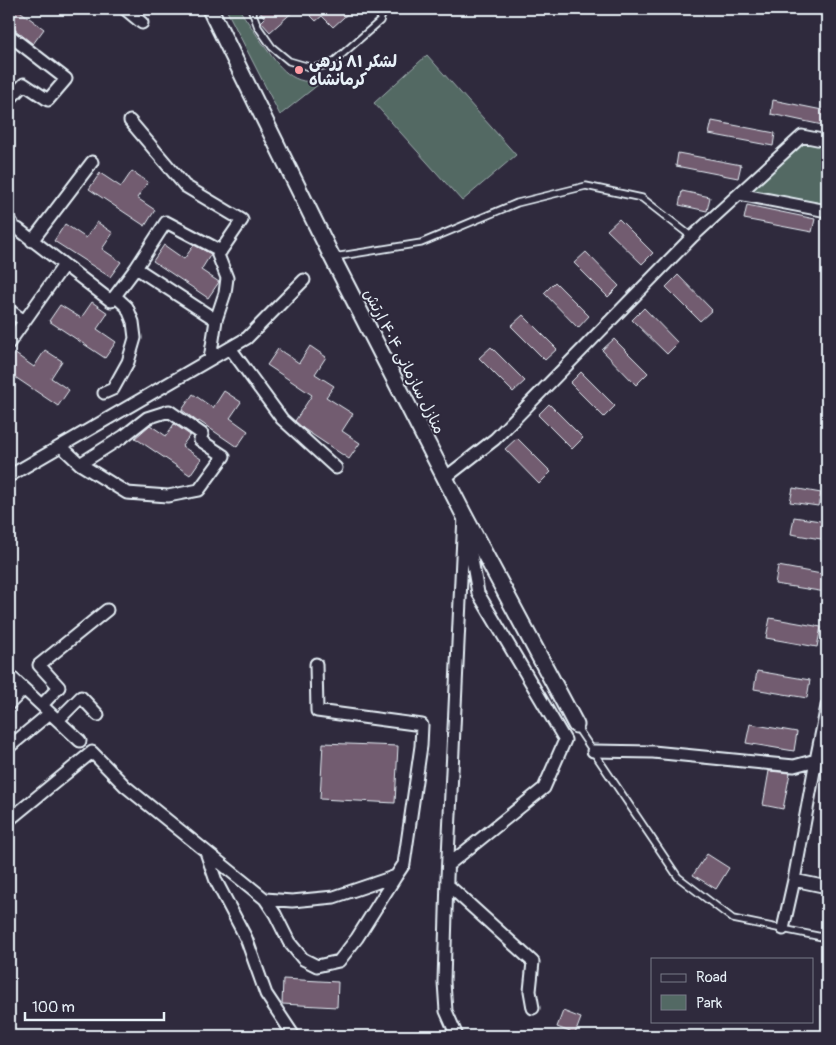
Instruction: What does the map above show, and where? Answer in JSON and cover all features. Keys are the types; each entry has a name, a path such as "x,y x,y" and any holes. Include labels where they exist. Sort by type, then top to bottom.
{"street":[{"path":"125,9 142,23"},
{"name":"منازل سازمانی ۴۰۴ ارتش","path":"210,9 332,257 464,515 576,725"},
{"path":"9,35 66,79 48,100 24,84 10,95"},
{"path":"130,121 185,186 242,220 218,255 227,278 225,293 216,320 210,359"},
{"path":"445,478 495,439 692,237 802,136 827,141"},
{"path":"32,241 92,162"},
{"path":"739,194 827,211"},
{"path":"13,224 32,241 111,301 136,268 166,222 221,251"},
{"path":"9,343 64,266"},
{"path":"136,268 216,320"},
{"path":"9,476 247,338 304,280"},
{"path":"104,393 113,389 128,362 135,338 133,322 127,308 114,296"},
{"path":"9,310 24,321"},
{"path":"230,348 282,419 336,468"},
{"path":"61,446 80,464 127,493 168,496 199,490 224,456 200,440 202,434 169,410 147,418 124,436 80,464"},
{"path":"448,865 544,788 565,740 478,593 464,515"},
{"path":"457,1036 446,1011 444,982 464,515"},
{"path":"50,713 59,687 39,665 107,610"},
{"path":"9,820 92,752 125,786 265,899 289,942 303,959 317,966 339,961 357,938 404,864 421,746 422,725 317,712 316,664"},
{"path":"9,675 80,741"},
{"path":"9,704 24,689"},
{"path":"9,747 50,713 81,697 98,716"},
{"path":"783,930 827,706"},
{"path":"593,752 653,752 794,766 816,760"},
{"path":"206,852 216,881 246,938 266,994 294,1036"},
{"path":"265,899 292,901 334,897 396,876"},
{"path":"794,880 827,886"},
{"path":"447,884 533,962 530,991 533,1008"}],"lane":[{"path":"252,9 258,27 272,47 289,61 313,68 331,64 380,21 384,9"},
{"path":"332,257 421,243 516,203 586,186 642,198 692,237"},
{"path":"576,725 678,877 733,919 827,938"}],"green space":[{"path":"226,9 239,9 281,68 288,74 304,81 324,80 280,115"},
{"path":"427,55 516,155 462,201 374,103"},
{"path":"803,140 827,145 827,205 750,190"}],"building":[{"path":"9,9 17,9 44,29 33,44 9,27"},
{"path":"257,9 296,9 270,32 261,22 265,18"},
{"path":"304,9 353,9 333,27 322,16 316,21"},
{"path":"773,100 827,111 827,126 771,114"},
{"path":"712,121 775,133 773,146 709,134"},
{"path":"678,153 741,165 738,178 676,166"},
{"path":"132,171 148,182 137,198 155,210 145,226 89,189 100,173 121,187"},
{"path":"682,191 710,197 707,211 679,205"},
{"path":"747,205 815,219 812,232 744,219"},
{"path":"619,219 653,253 642,264 607,230"},
{"path":"97,222 113,233 102,249 121,262 110,277 54,241 65,224 86,238"},
{"path":"164,245 184,259 194,245 211,254 201,270 219,282 208,298 153,261"},
{"path":"586,252 619,286 608,297 574,263"},
{"path":"678,275 712,310 700,321 666,287"},
{"path":"555,282 589,316 578,328 544,293"},
{"path":"92,302 108,313 97,329 116,342 105,358 49,321 60,305 81,318"},
{"path":"644,308 678,343 667,354 632,320"},
{"path":"523,315 557,349 545,360 511,326"},
{"path":"614,339 648,373 636,385 602,350"},
{"path":"310,346 326,357 315,374 334,386 326,397 353,414 342,431 360,443 349,459 295,421 312,395 267,365 278,349 299,363"},
{"path":"491,347 525,381 513,392 479,358"},
{"path":"45,350 62,361 51,378 69,390 58,406 9,373 9,360 14,353 34,367"},
{"path":"581,372 615,406 604,417 570,383"},
{"path":"224,391 241,402 230,418 248,431 237,447 182,410 193,394 213,408"},
{"path":"549,404 583,438 572,449 538,415"},
{"path":"174,424 190,435 182,446 201,459 190,475 135,438 150,425 166,436"},
{"path":"517,438 551,472 539,484 505,449"},
{"path":"793,488 821,493 818,506 790,502"},
{"path":"794,517 827,522 827,540 791,534"},
{"path":"778,566 827,575 826,592 775,584"},
{"path":"770,618 821,627 817,647 766,638"},
{"path":"757,671 810,680 807,698 754,689"},
{"path":"750,724 797,732 794,751 746,743"},
{"path":"323,743 398,746 395,803 320,799"},
{"path":"769,771 790,773 783,809 763,805"},
{"path":"707,854 729,868 716,889 693,875"},
{"path":"283,979 338,982 337,1007 282,1004"},
{"path":"563,1011 581,1018 575,1034 557,1027"}],"place":[{"name":"لشکر ۸۱ زرهی کرمانشاه","path":"299,70"}]}
